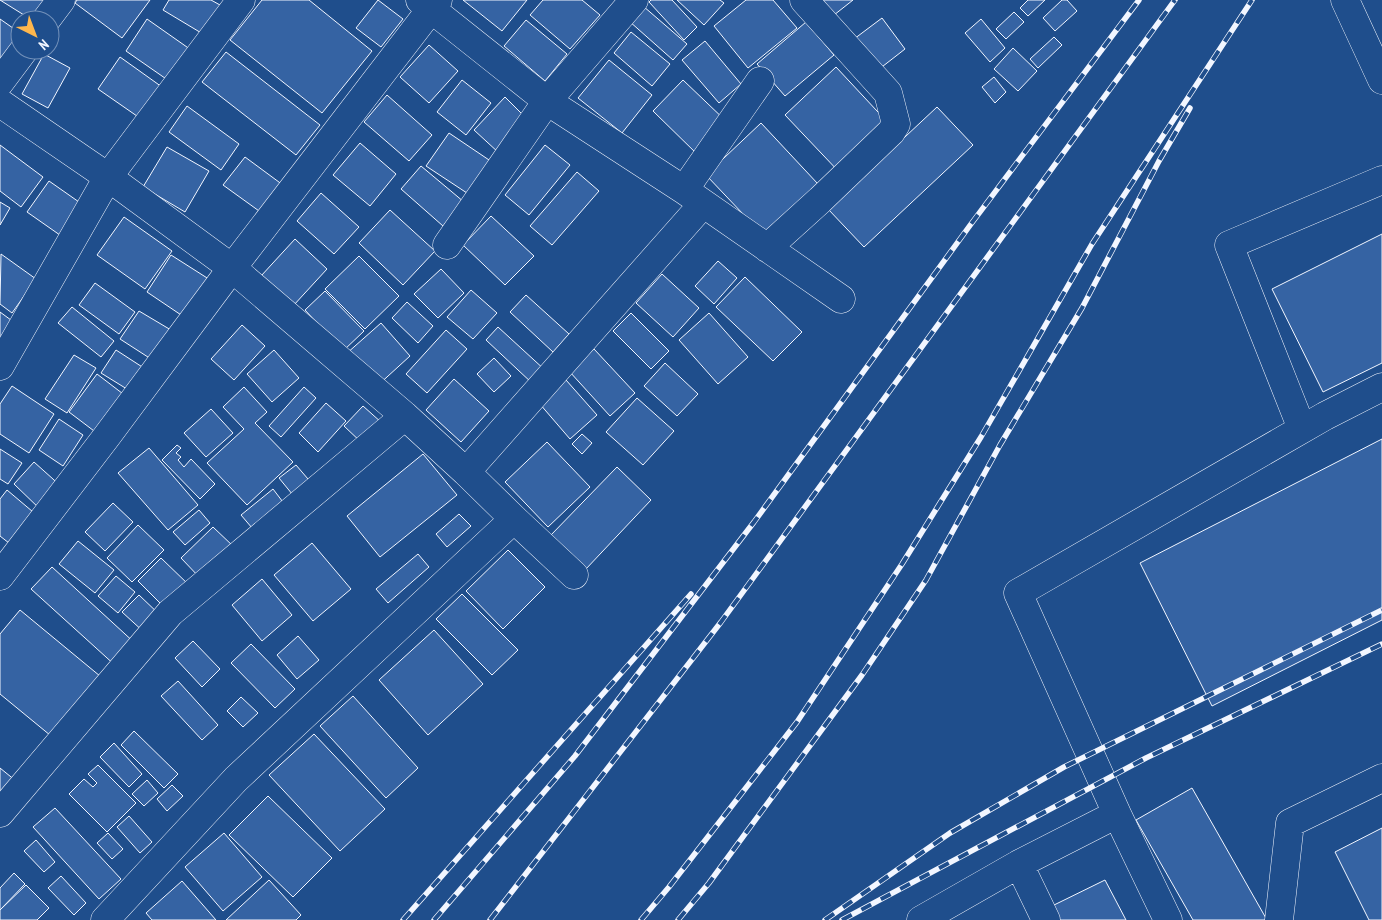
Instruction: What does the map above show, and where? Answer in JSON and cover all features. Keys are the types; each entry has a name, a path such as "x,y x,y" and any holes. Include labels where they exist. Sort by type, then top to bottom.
{"street":[{"path":"0,366 108,177 241,0"},
{"path":"447,245 547,101 634,0"},
{"path":"767,248 891,132 896,124 888,93 804,0"},
{"path":"1345,0 1382,80"},
{"path":"0,576 107,436 430,3 547,101 694,197 841,299"},
{"path":"0,82 16,60"},
{"path":"466,472 694,197 760,81"},
{"path":"0,102 108,177 232,268 405,416 574,575"},
{"path":"1302,429 1229,245 1382,180"},
{"path":"1168,920 1117,814 1018,593 1302,429 1382,387"},
{"path":"0,813 170,613 405,416"},
{"path":"105,920 236,779 514,519"},
{"path":"1280,920 1290,822 1382,778"},
{"path":"921,920 1019,864 1117,814"},
{"path":"1019,864 1046,920"}],"building":[{"path":"0,0 49,0 42,10 16,10"},
{"path":"77,0 150,0 122,38 75,3"},
{"path":"169,0 211,0 220,5 203,34 163,10"},
{"path":"262,0 309,0 372,51 322,113 230,40"},
{"path":"378,0 403,19 381,47 356,28"},
{"path":"463,0 527,0 502,31"},
{"path":"543,0 582,0 600,15 570,49 530,15"},
{"path":"651,0 672,0 697,27 684,40 649,2"},
{"path":"677,0 720,0 724,3 704,25"},
{"path":"746,0 773,0 797,28 748,68 714,26"},
{"path":"812,0 853,0 829,19"},
{"path":"1028,0 1045,0 1028,16 1020,8"},
{"path":"1062,0 1067,0 1077,11 1055,31 1043,18"},
{"path":"643,6 687,44 673,60 629,21"},
{"path":"1014,12 1024,22 1006,39 996,29"},
{"path":"882,18 905,49 878,70 854,39"},
{"path":"0,19 10,26 10,60 12,60 0,76"},
{"path":"147,19 194,52 172,83 126,51"},
{"path":"981,19 1005,48 990,62 965,33"},
{"path":"526,20 567,54 545,81 504,46"},
{"path":"806,22 834,55 785,96 757,64"},
{"path":"631,32 670,64 652,86 614,53"},
{"path":"1054,37 1062,45 1038,68 1030,59"},
{"path":"705,41 741,84 719,103 682,60"},
{"path":"429,45 458,71 429,103 400,77"},
{"path":"1013,48 1037,71 1018,91 994,69"},
{"path":"226,52 320,125 296,155 202,82"},
{"path":"120,57 169,92 147,123 98,89"},
{"path":"41,60 55,60 70,68 48,108 22,94"},
{"path":"609,60 652,95 622,133 578,98"},
{"path":"836,67 891,126 841,174 785,115"},
{"path":"994,77 1006,92 995,103 982,87"},
{"path":"462,80 491,103 466,135 437,112"},
{"path":"683,80 728,123 698,155 653,111"},
{"path":"387,95 432,135 409,161 364,122"},
{"path":"505,97 529,121 499,153 474,130"},
{"path":"187,106 239,144 221,170 169,132"},
{"path":"937,107 973,145 864,247 828,209"},
{"path":"761,123 818,184 763,235 706,175"},
{"path":"449,133 495,164 473,197 426,166"},
{"path":"360,143 396,174 370,206 333,175"},
{"path":"0,145 43,177 21,207 0,191"},
{"path":"545,145 570,165 529,215 505,195"},
{"path":"167,147 209,171 185,212 143,187"},
{"path":"245,157 287,188 266,216 223,185"},
{"path":"421,166 464,202 443,226 401,189"},
{"path":"577,172 599,191 552,245 530,226"},
{"path":"49,181 89,209 67,240 27,212"},
{"path":"321,193 359,227 334,254 297,221"},
{"path":"0,202 10,208 0,225"},
{"path":"390,210 435,251 403,285 359,243"},
{"path":"491,216 534,256 505,285 463,245"},
{"path":"124,217 172,251 145,289 97,255"},
{"path":"1382,234 1382,363 1323,392 1272,289"},
{"path":"295,239 327,269 293,306 261,276"},
{"path":"1,254 36,279 12,313 0,304"},
{"path":"171,255 215,283 190,321 147,292"},
{"path":"359,256 399,296 365,329 325,289"},
{"path":"718,261 737,278 714,304 695,286"},
{"path":"441,269 464,293 438,318 414,294"},
{"path":"662,274 699,308 673,337 636,303"},
{"path":"745,277 802,332 773,361 716,307"},
{"path":"95,283 135,312 119,334 79,305"},
{"path":"471,290 497,313 473,339 447,317"},
{"path":"325,291 364,331 343,351 305,310"},
{"path":"526,295 569,334 553,352 510,312"},
{"path":"407,302 433,326 418,343 392,318"},
{"path":"72,307 114,341 101,357 58,323"},
{"path":"139,311 176,333 151,359 120,339"},
{"path":"0,312 15,323 0,343"},
{"path":"631,313 669,351 651,369 613,331"},
{"path":"709,313 748,357 718,384 679,340"},
{"path":"381,323 410,356 376,387 346,354"},
{"path":"242,325 265,346 234,380 211,359"},
{"path":"498,327 546,371 533,384 486,340"},
{"path":"446,330 467,349 427,393 406,374"},
{"path":"594,349 635,393 610,416 569,371"},
{"path":"116,350 150,372 135,394 101,373"},
{"path":"274,350 299,378 272,402 247,374"},
{"path":"74,355 96,368 67,413 45,399"},
{"path":"494,358 511,376 494,392 477,374"},
{"path":"665,363 698,394 677,416 644,386"},
{"path":"97,374 131,400 102,437 69,412"},
{"path":"454,379 489,411 461,442 426,410"},
{"path":"566,380 597,415 570,439 539,403"},
{"path":"12,386 54,414 29,453 0,434 0,404"},
{"path":"244,387 267,412 255,423 293,462 247,505 207,463 244,429 223,407"},
{"path":"304,387 316,398 281,437 269,426"},
{"path":"637,398 674,431 643,465 606,432"},
{"path":"326,403 346,421 318,452 299,433"},
{"path":"363,406 382,423 363,444 344,426"},
{"path":"211,409 233,433 206,457 184,433"},
{"path":"59,419 83,435 63,466 39,450"},
{"path":"582,434 592,443 582,454 572,444"},
{"path":"1382,439 1382,620 1212,706 1140,563"},
{"path":"547,442 590,487 548,527 505,482"},
{"path":"177,445 181,448 176,453 181,457 178,460 184,467 191,459 215,484 200,499 162,460"},
{"path":"149,448 198,505 168,530 118,473"},
{"path":"0,449 22,463 8,484 0,479"},
{"path":"423,454 457,495 380,557 347,516"},
{"path":"34,462 63,488 42,511 14,484"},
{"path":"296,465 314,486 297,500 279,478"},
{"path":"617,467 651,500 585,570 550,536"},
{"path":"273,489 289,510 258,535 241,515"},
{"path":"7,490 39,517 14,547 0,536 0,499"},
{"path":"113,503 133,522 105,551 85,532"},
{"path":"199,510 210,523 185,545 173,532"},
{"path":"459,514 471,526 447,547 436,534"},
{"path":"138,525 164,550 132,582 107,558"},
{"path":"213,527 234,547 201,579 181,558"},
{"path":"78,541 114,570 95,593 59,564"},
{"path":"312,543 351,589 313,621 274,575"},
{"path":"508,550 545,587 503,629 466,591"},
{"path":"418,554 429,567 388,603 376,589"},
{"path":"161,558 190,586 166,609 138,581"},
{"path":"52,567 137,645 117,667 31,589"},
{"path":"116,576 135,592 118,613 98,596"},
{"path":"262,579 292,615 262,641 232,605"},
{"path":"462,594 518,650 492,675 436,619"},
{"path":"139,595 161,616 145,633 122,612"},
{"path":"20,610 106,681 56,740 0,694 0,634"},
{"path":"434,630 483,684 428,735 379,680"},
{"path":"298,636 319,660 297,679 277,655"},
{"path":"193,641 220,669 202,687 175,658"},
{"path":"251,644 295,689 275,708 231,663"},
{"path":"178,681 218,725 202,740 161,696"},
{"path":"353,696 418,768 386,798 320,726"},
{"path":"241,697 258,713 243,727 227,711"},
{"path":"134,731 178,774 164,788 121,745"},
{"path":"314,734 385,809 340,851 269,775"},
{"path":"114,743 142,774 129,787 100,757"},
{"path":"98,765 136,803 107,832 69,794 84,779 93,787 97,783 88,774"},
{"path":"0,768 16,781 0,800"},
{"path":"147,780 158,793 144,806 132,794"},
{"path":"172,785 183,796 167,811 157,799"},
{"path":"1192,788 1267,920 1193,920 1136,820"},
{"path":"268,796 332,858 293,897 229,835"},
{"path":"55,808 121,879 99,899 33,827"},
{"path":"129,816 152,842 140,853 117,827"},
{"path":"1382,828 1382,920 1369,920 1335,852"},
{"path":"108,833 123,849 112,859 97,843"},
{"path":"224,833 262,877 223,911 185,867"},
{"path":"36,840 55,862 44,872 24,851"},
{"path":"14,873 25,884 0,910 0,888"},
{"path":"61,876 86,903 74,915 48,888"},
{"path":"269,880 301,915 296,920 226,920"},
{"path":"1105,880 1126,920 1059,920 1052,906"},
{"path":"182,881 216,920 152,920 146,913"},
{"path":"26,885 49,908 37,920 0,920 0,910"}],"railway":[{"path":"434,920 575,756 754,522 971,224 1139,0"},
{"path":"490,920 721,622 1175,0"},
{"path":"641,920 669,887 797,722 902,564 981,437 1092,244 1252,0"},
{"path":"678,920 709,883 862,675 926,580 1000,445 1082,308 1159,161 1190,108"},
{"path":"403,920 691,594"},
{"path":"825,920 950,833 1064,767 1382,610"},
{"path":"842,920 1146,758 1382,644"}]}
